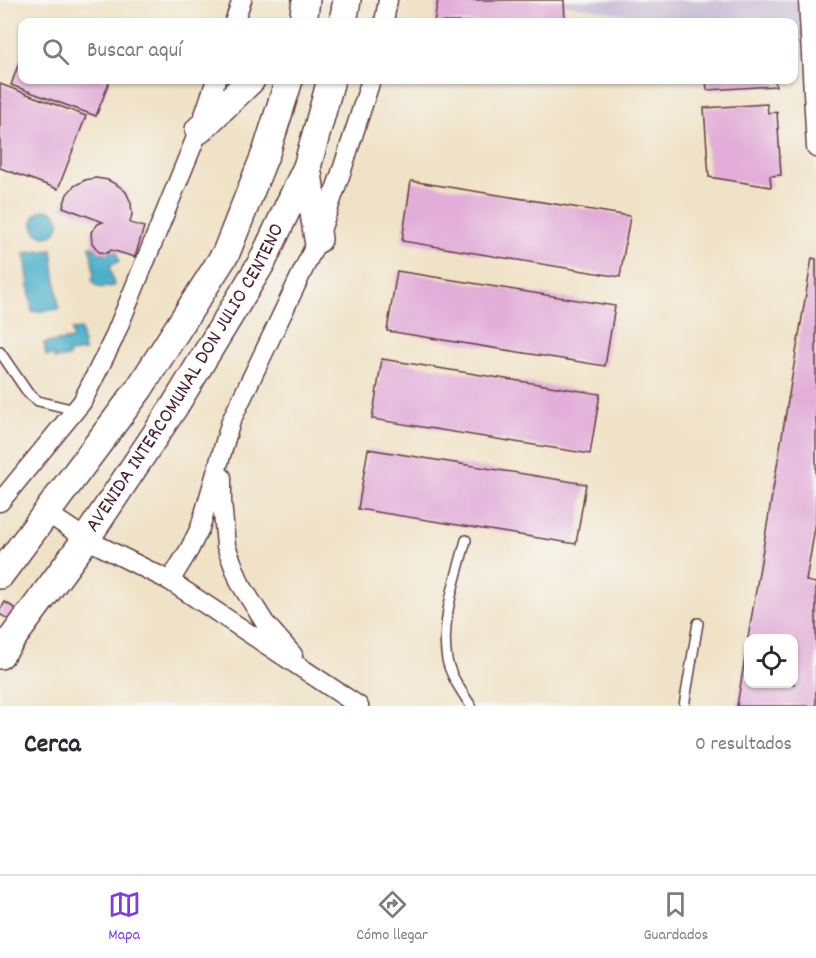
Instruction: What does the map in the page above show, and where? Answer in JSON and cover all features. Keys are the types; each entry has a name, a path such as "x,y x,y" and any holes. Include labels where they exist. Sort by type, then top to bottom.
{"main road":[{"path":"304,18 306,0"},
{"path":"344,18 347,0"},
{"path":"200,130 247,84"},
{"name":"AVENIDA INTERCOMUNAL DON JULIO CENTENO","path":"0,575 139,389 226,253 267,150 288,84"},
{"name":"AVENIDA INTERCOMUNAL DON JULIO CENTENO","path":"0,655 86,539 174,407 262,262 307,167 330,84"},
{"path":"307,167 318,238"}],"street":[{"path":"235,18 242,0"},
{"path":"385,18 388,0"},
{"path":"808,0 816,148"},
{"path":"0,502 82,402 113,340 200,130 215,84"},
{"name":"AVENIDA INTERCOMUNAL DON JULIO CENTENO","path":"170,581 200,528 231,421 318,238 370,84"},
{"path":"222,452 222,501 226,546 240,583 265,623 309,673"},
{"path":"47,513 86,539 170,581 358,706"}],"lane":[{"path":"0,352 28,393 38,401 75,410"},
{"path":"466,540 446,617 445,636 447,662 456,684 471,706"},
{"path":"684,706 698,623"}],"shaded area":[{"path":"537,0 816,0 816,46 798,43 798,18 649,18"}],"water":[{"path":"46,210 55,214 59,223 55,232 46,236 37,232 33,223 37,214"},
{"path":"90,246 102,253 111,250 117,252 119,261 110,266 114,286 99,287 92,280 94,273"},
{"path":"52,250 59,309 32,312 25,253"},
{"path":"81,329 84,351 69,353 69,357 54,359 54,355 46,356 44,343 73,339 72,330"}],"building":[{"path":"438,0 564,0 565,18 435,18"},
{"path":"18,65 18,84 108,84 96,116 11,85"},
{"path":"0,84 86,116 58,189 0,168"},
{"path":"706,84 776,84 776,86 707,90"},
{"path":"767,104 768,113 777,112 781,175 770,176 771,187 709,177 704,108"},
{"path":"96,178 108,180 126,192 131,203 130,223 144,227 135,257 111,250 107,253 99,252 92,243 91,232 103,222 63,207 67,194 74,186 85,180"},
{"path":"411,181 630,216 620,277 402,241"},
{"path":"812,258 816,259 816,522 806,581 816,583 816,706 737,706 744,664 744,688 798,688 798,634 749,634"},
{"path":"397,271 615,306 605,366 387,331"},
{"path":"382,359 600,394 590,454 372,419"},
{"path":"368,449 586,484 576,544 358,509"},
{"path":"5,602 16,609 9,620 0,614"}]}
